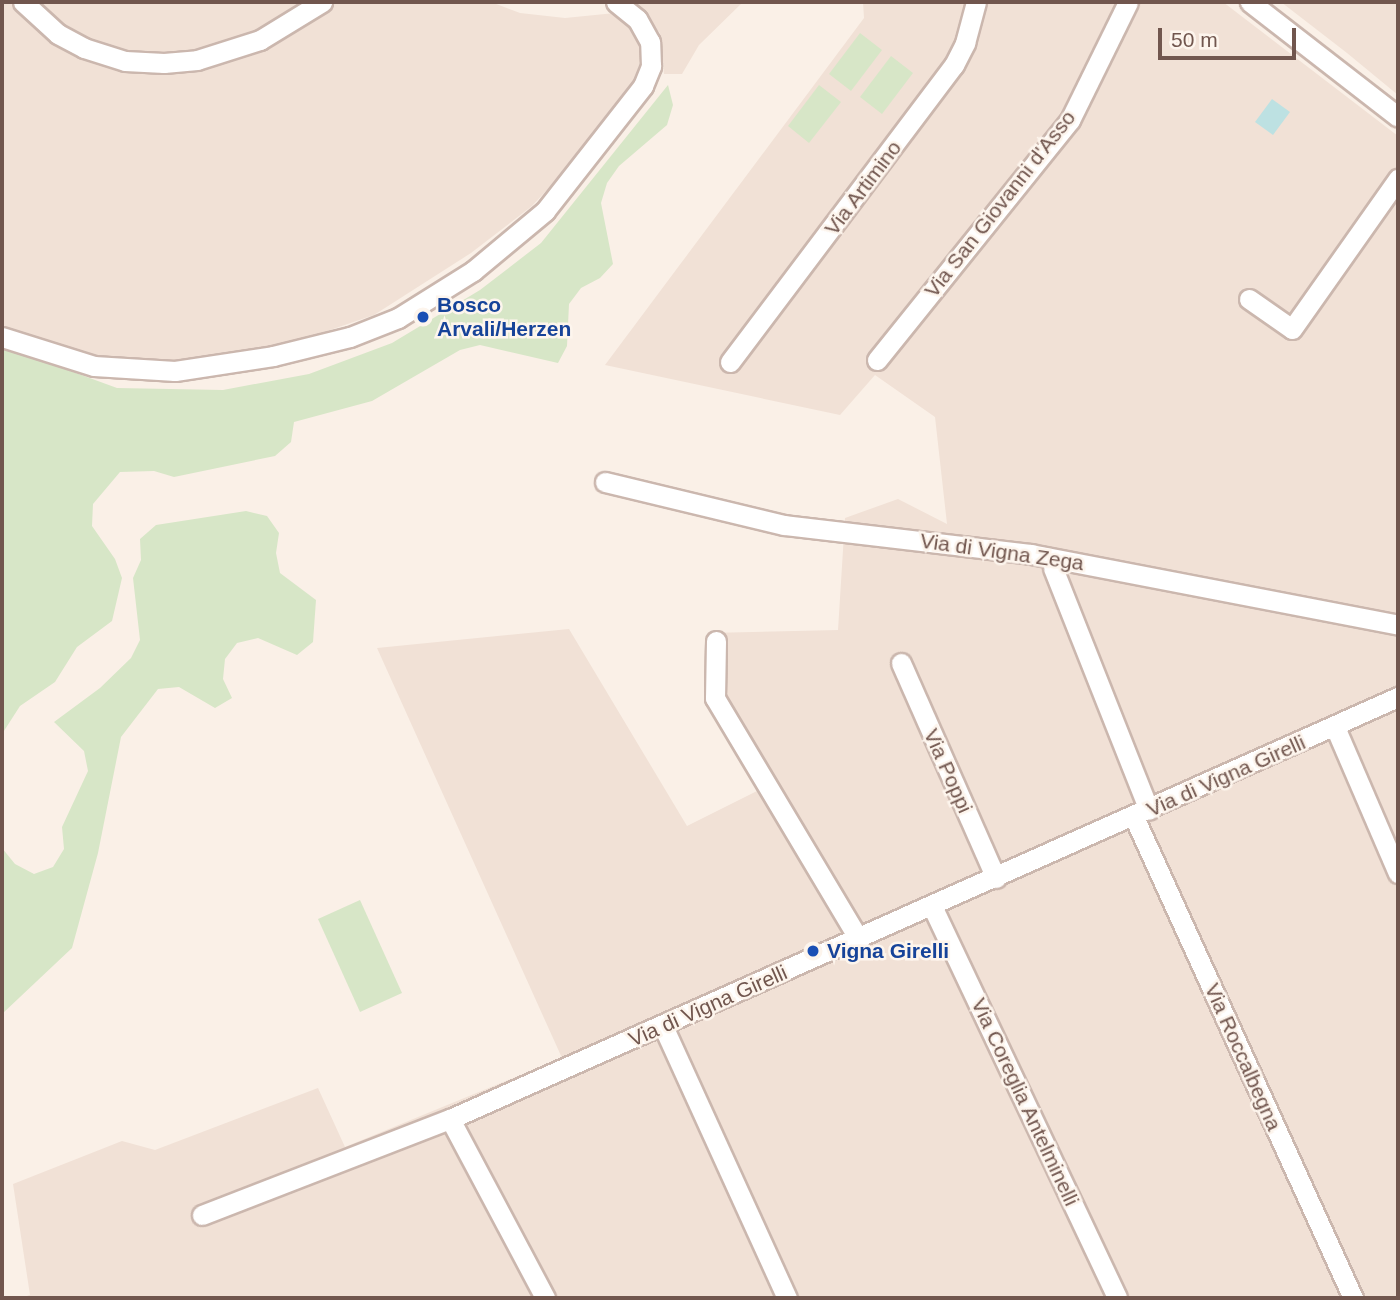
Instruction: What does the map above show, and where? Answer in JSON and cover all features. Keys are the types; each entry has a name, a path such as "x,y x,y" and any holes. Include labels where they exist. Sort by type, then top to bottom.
{"street":[{"path":"23,2 58,34 84,48 125,61 154,63 197,60 260,40 322,2"},
{"path":"2,337 94,366 175,371 273,356 360,334 398,318 473,271 538,217 574,179 636,96 649,73 651,47 643,27 616,2"},
{"name":"Via Artimino","path":"730,362 954,65 965,43 976,2"},
{"name":"Via San Giovanni d'Asso","path":"877,360 1070,120 1128,2"},
{"path":"1250,2 1398,117"},
{"path":"1249,299 1292,329 1398,179"},
{"name":"Via di Vigna Zega","path":"606,482 784,525 1031,554 1398,625"},
{"name":"Via Roccalbegna","path":"1053,568 1142,813 1353,1298"},
{"path":"716,641 715,698 859,940"},
{"name":"Via Poppi","path":"901,663 996,878"},
{"name":"Via di Vigna Girelli","path":"202,1215 450,1119 859,940 1398,697"},
{"path":"1335,727 1398,873"},
{"name":"Via Coreglia Antelminelli","path":"932,906 1117,1298"},
{"path":"663,1026 786,1298"},
{"path":"450,1119 545,1298"}],"shaded area":[{"path":"2,2 491,2 520,13 565,18 615,13 629,25 639,43 640,62 636,78 583,151 532,206 471,253 374,315 248,358 126,365 2,330"},
{"path":"629,2 743,2 699,45 682,74 664,74 660,33"},
{"path":"863,2 1223,2 1398,136 1398,1298 20,1298 30,1295 13,1184 122,1141 155,1150 318,1088 345,1147 562,1058 377,648 569,629 687,826 757,791 710,704 708,633 838,630 845,518 898,499 947,524 935,417 875,375 840,415 605,365 864,18"},
{"path":"1281,2 1398,2 1398,95 1347,53"}],"green space":[{"path":"860,33 882,50 851,91 829,74"},
{"path":"891,56 913,73 882,114 860,97"},
{"path":"668,85 673,105 667,125 619,166 607,183 601,203 613,264 600,278 581,288 569,304 567,346 558,363 480,345 460,350 372,401 294,422 291,442 275,456 174,477 154,471 120,472 93,504 92,526 115,559 122,578 112,621 77,647 55,682 20,706 2,734 2,346 117,388 223,390 309,374 392,343 480,290 541,243"},
{"path":"819,85 841,102 809,143 788,126"},
{"path":"246,511 267,516 279,533 276,553 280,573 316,600 313,642 297,655 258,638 237,643 225,659 223,679 232,698 215,708 179,687 158,689 121,737 98,853 72,948 2,1014 2,848 15,864 34,874 53,867 64,849 62,827 88,771 84,751 54,722 100,688 131,658 140,640 133,578 141,560 140,539 156,525"},
{"path":"360,900 402,993 360,1012 318,919"}],"water":[{"path":"1272,99 1290,112 1273,135 1255,122"}],"place":[{"name":"Bosco Arvali/Herzen","path":"423,317"},
{"name":"Vigna Girelli","path":"813,951"}]}
